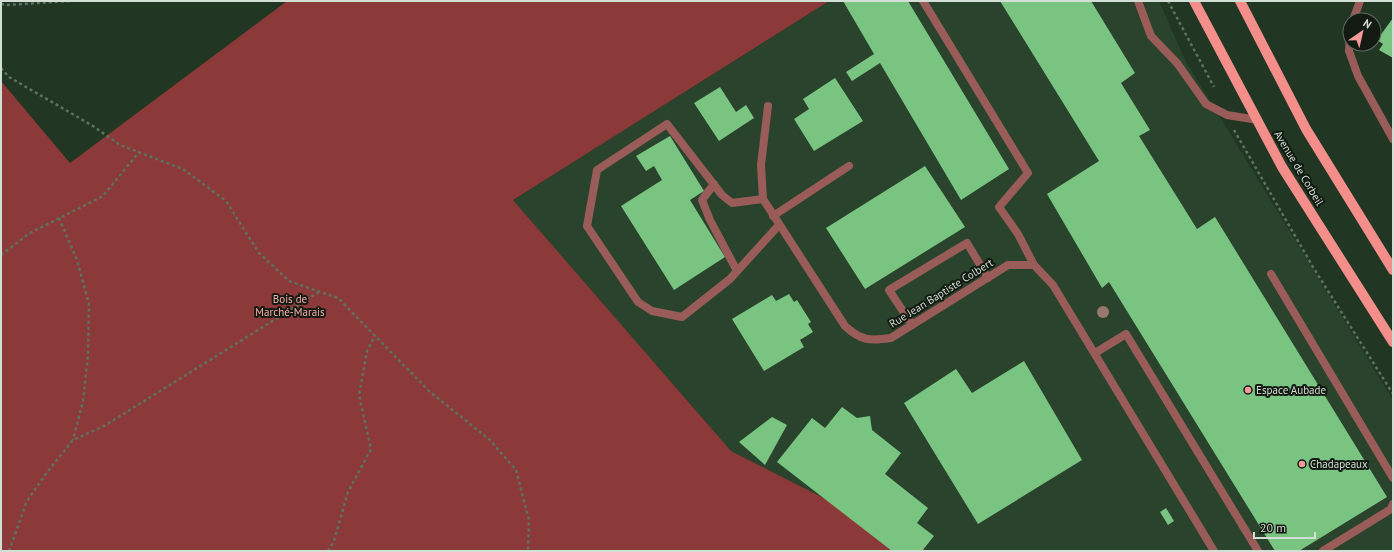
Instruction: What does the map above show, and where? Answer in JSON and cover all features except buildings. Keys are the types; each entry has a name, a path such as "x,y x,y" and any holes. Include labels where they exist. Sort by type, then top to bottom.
{"main road":[{"name":"Avenue de Corbeil","path":"1194,1 1282,167 1393,342"},
{"path":"1240,1 1306,129 1393,270"}],"street":[{"path":"923,1 1028,173 998,207 1018,234 1034,265 1053,285 1214,551"},
{"path":"1138,1 1151,36 1177,62 1206,104 1226,115 1258,120"},
{"path":"1356,12 1360,1"},
{"path":"1349,52 1358,76 1393,139"},
{"path":"768,106 761,165 763,199 732,203 722,195 667,124 597,170 587,226 638,302 652,311 682,317 730,279 779,225"},
{"path":"773,216 849,166"},
{"path":"714,184 702,200 710,220 737,270"},
{"name":"Rue Jean Baptiste Colbert","path":"763,199 845,326 854,334 870,341 891,338 1008,265 1034,265"},
{"path":"912,325 889,290 967,243 988,278"},
{"path":"1271,274 1393,478"},
{"path":"1095,353 1126,334 1258,551"},
{"path":"1323,551 1391,509 1393,504"}],"path":[{"path":"1,4 6,5 70,1"},
{"path":"1168,1 1216,92"},
{"path":"1,68 9,77 93,126 120,145 184,169 226,201 260,253 289,282 338,298 429,391 490,440 516,470 529,520 528,551"},
{"path":"1226,115 1240,142 1310,260 1393,394"},
{"path":"1,255 30,232 103,196 139,152"},
{"path":"59,218 77,260 89,304 88,355 83,402 74,440"},
{"path":"9,551 26,502 48,471 74,440 104,426 320,292"},
{"path":"328,551 334,541 348,492 371,449 359,395 367,351 375,336"}],"shaded area":[{"path":"829,1 1159,1 1185,60 1393,400 1393,551 928,551 731,451 513,200"}],"green space":[{"name":"Bois de Marché-Marais","path":"287,1 829,1 513,200 731,451 928,551 1,551 1,81 70,163"}],"place":[{"name":"Espace Aubade","path":"1248,390"},
{"name":"Chadapeaux","path":"1302,464"}]}
